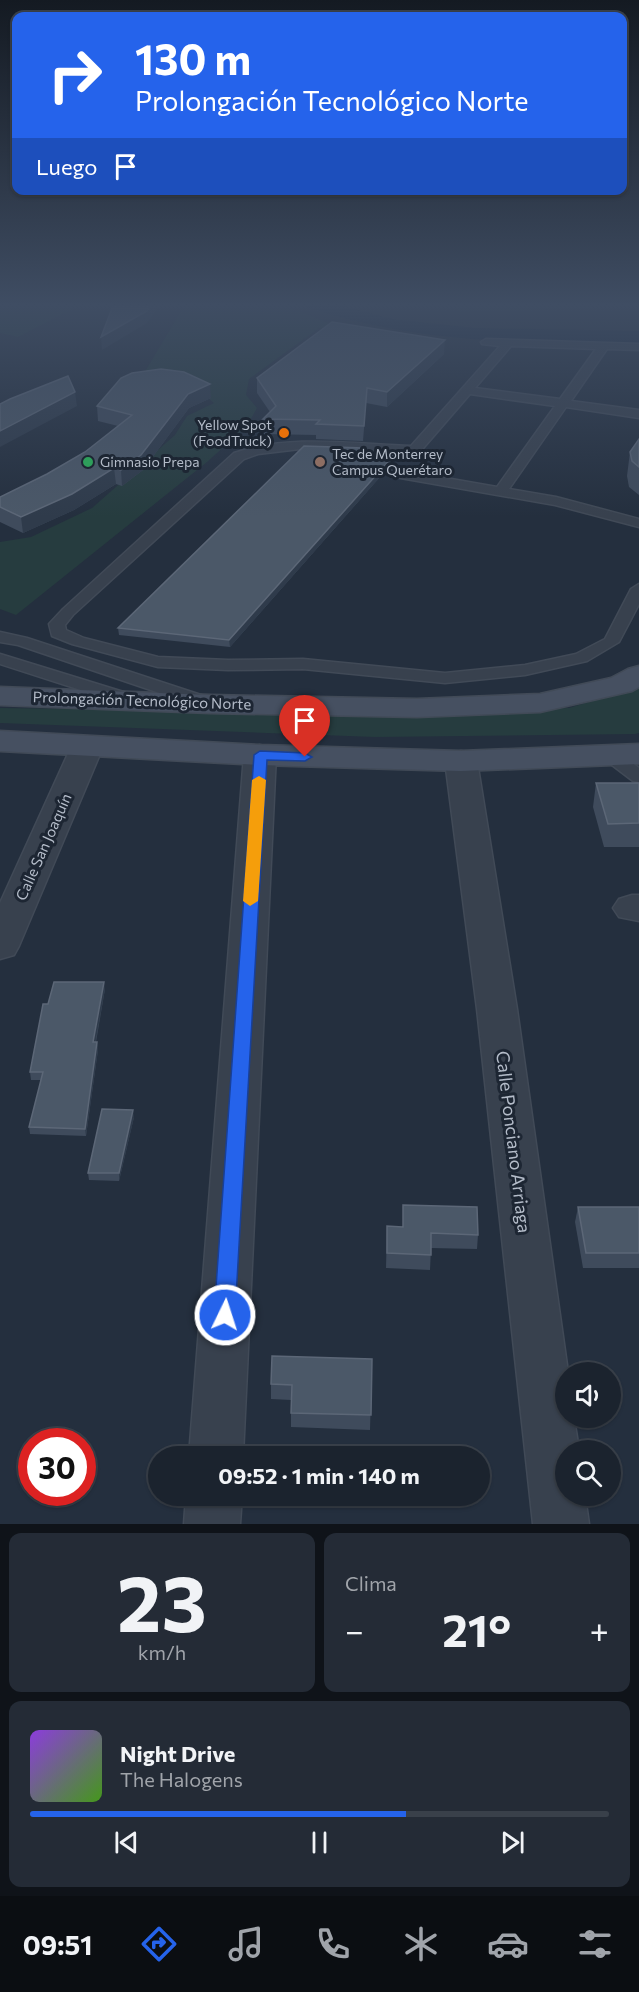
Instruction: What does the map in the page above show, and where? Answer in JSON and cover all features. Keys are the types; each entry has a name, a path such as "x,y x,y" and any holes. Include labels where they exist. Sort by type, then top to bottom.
{"main road":[{"name":"Prolongación Tecnológico Norte","path":"0,696 210,704 417,708 540,703 621,685 639,675"},
{"path":"0,741 260,755 461,761 625,754"}],"street":[{"name":"Calle San Joaquín","path":"0,946 87,747"},
{"path":"217,1446 260,755"},
{"name":"Calle Ponciano Arriaga","path":"461,761 496,1010 561,1524"},
{"path":"212,1524 213,1506"}],"lane":[{"path":"481,374 414,450 300,446 262,448 239,456 57,624 58,633 99,647 158,662 228,665 303,664 445,678 525,670 581,658 611,642 639,588"},
{"path":"501,491 584,374"},
{"path":"467,390 639,414"},
{"path":"563,404 586,414 639,424"},
{"path":"394,473 556,501 639,524"},
{"path":"556,501 564,489"},
{"path":"0,637 21,641 210,704"},
{"path":"0,659 134,701"},
{"path":"625,754 639,777"}],"green space":[{"path":"144,374 256,374 249,379 246,395 257,408 247,426 207,462 16,615 0,609 0,542 31,537 92,508 175,435 187,416 214,403 189,382 140,380"},
{"path":"639,687 639,733 635,734 375,737 0,723 0,708 326,712 569,708"}],"building":[{"path":"130,374 189,374 210,384 188,394 141,455 121,470 114,468 72,494 21,517 0,507 0,497 85,452 132,415 97,406 121,378"},
{"path":"262,374 407,374 387,392 367,388 364,426 316,424 320,420 263,419 276,406 257,378"},
{"path":"68,376 75,392 0,431 0,404"},
{"path":"639,439 639,467 632,461 630,452"},
{"path":"304,446 363,448 362,453 395,454 229,640 118,628"},
{"path":"596,783 639,783 639,823 608,824"},
{"path":"54,982 104,982 93,1042 97,1042 85,1129 29,1127 43,1072 30,1072 43,1004 48,1004"},
{"path":"102,1109 133,1110 119,1173 88,1173"},
{"path":"403,1205 477,1207 478,1235 431,1233 431,1255 387,1253 387,1226 403,1227"},
{"path":"578,1207 639,1207 639,1253 586,1253"},
{"path":"272,1356 372,1359 371,1415 291,1413 292,1385 271,1384"}],"slow traffic":[{"path":"250,901 259,780"}],"place":[{"name":"Yellow Spot (FoodTruck)","path":"284,433"},
{"name":"Gimnasio Prepa","path":"88,462"},
{"name":"Tec de Monterrey Campus Querétaro","path":"320,462"}],"route":[{"path":"225,1315 260,755 305,757"}]}
